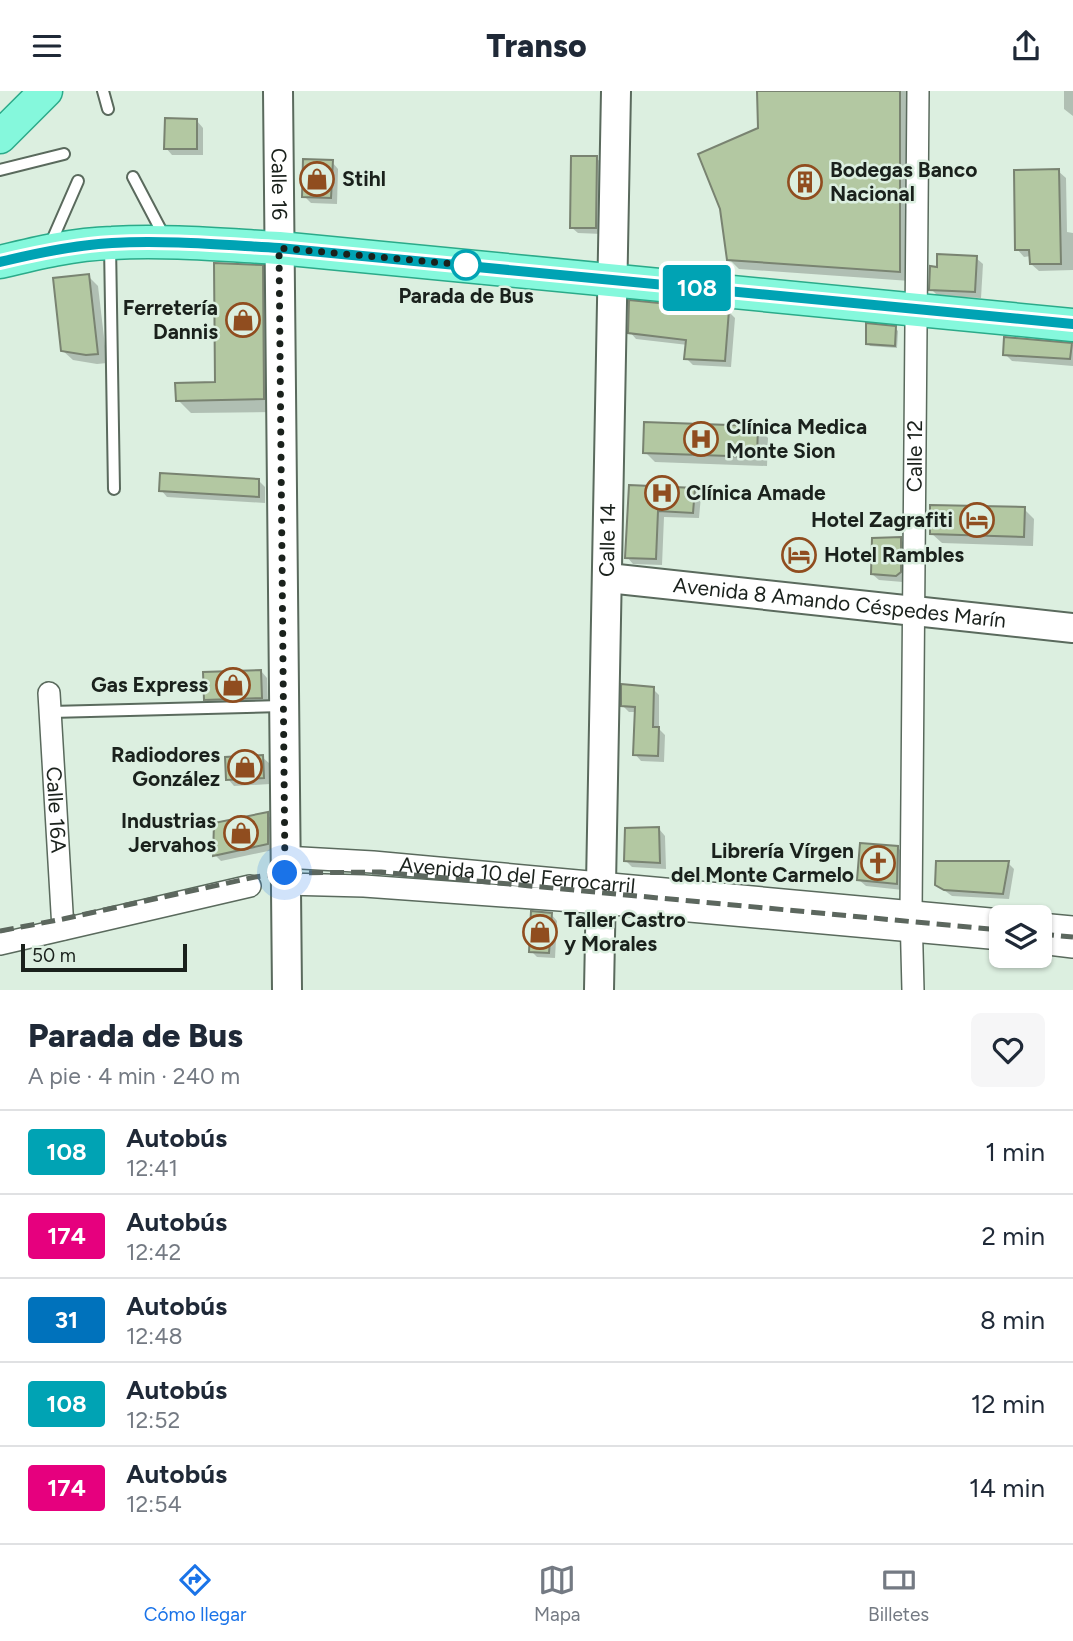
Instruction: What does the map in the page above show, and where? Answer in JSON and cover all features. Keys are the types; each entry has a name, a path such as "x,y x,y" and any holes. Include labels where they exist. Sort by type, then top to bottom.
{"main road":[{"path":"0,137 46,91"},
{"name":"Calle 16","path":"278,91 287,990"},
{"name":"Calle 14","path":"599,990 616,91"},
{"path":"0,262 48,250 110,243 167,242 279,248 1073,324"},
{"name":"Avenida 8 Amando Céspedes Marín","path":"608,577 1073,628"}],"street":[{"name":"Calle 12","path":"913,990 911,921 918,91"},
{"name":"Calle 16A","path":"50,702 63,929"},
{"name":"Avenida 10 del Ferrocarril","path":"285,870 364,885 600,893 911,921 989,921"},
{"path":"0,944 250,886"},
{"name":"Avenida 10 del Ferrocarril","path":"911,921 989,937"},
{"path":"1052,925 1073,927"},
{"path":"1052,944 1073,947"}],"lane":[{"path":"103,91 108,109"},
{"path":"0,170 64,154"},
{"path":"133,177 167,242"},
{"path":"48,250 78,181"},
{"path":"110,243 114,489"},
{"path":"50,702 284,706"}],"building":[{"name":"Bodegas Banco Nacional","path":"757,91 900,91 900,272 727,260 720,209 698,154 758,128"},
{"path":"165,118 197,119 197,149 164,149"},
{"path":"571,156 597,156 596,228 570,228"},
{"name":"Stihl","path":"303,159 333,160 331,198 302,197"},
{"path":"1059,169 1061,264 1030,264 1029,250 1015,250 1014,170"},
{"path":"937,254 977,256 975,292 929,290 930,266 937,267"},
{"name":"Ferretería Dannis","path":"214,263 263,265 264,399 176,401 175,383 215,382"},
{"path":"89,274 98,354 61,351 53,278"},
{"path":"629,300 729,310 725,361 684,359 686,340 628,333"},
{"path":"866,323 896,326 895,346 866,344"},
{"path":"1004,337 1072,343 1070,359 1003,355"},
{"name":"Clínica Medica Monte Sion","path":"644,422 758,426 757,457 643,453"},
{"path":"160,473 259,479 259,497 159,491"},
{"path":"629,485 695,488 693,513 658,511 656,559 625,558"},
{"name":"Hotel Zagrafiti","path":"930,505 1025,507 1024,537 930,534"},
{"path":"901,537 901,572 896,576 871,574 872,538"},
{"name":"Gas Express","path":"261,670 262,698 204,700 203,672"},
{"path":"621,684 654,687 653,727 659,727 658,756 633,755 635,707 621,706"},
{"name":"Radiodores González","path":"263,755 264,778 226,780 225,757"},
{"name":"Industrias Jervahos","path":"268,812 268,844 213,856 214,823"},
{"path":"659,827 660,863 624,861 625,828"},
{"name":"Librería Vírgen del Monte Carmelo","path":"860,843 898,846 897,884 857,880"},
{"path":"936,861 1009,861 1003,894 944,890 935,885"},
{"name":"Taller Castro y Morales","path":"531,911 552,913 549,953 529,952"}],"railway":[{"path":"0,931 255,877 285,873 381,872 989,929"},
{"path":"1052,935 1073,937"}],"bus line":[{"name":"108","path":"0,262 48,250 110,243 167,242 279,248 1073,324"}],"place":[{"name":"Stihl","path":"317,179"},
{"name":"Bodegas Banco Nacional","path":"805,182"},
{"name":"Parada de Bus","path":"466,265"},
{"name":"Ferretería Dannis","path":"243,320"},
{"name":"Clínica Medica Monte Sion","path":"701,439"},
{"name":"Clínica Amade","path":"662,493"},
{"name":"Hotel Zagrafiti","path":"977,520"},
{"name":"Hotel Rambles","path":"799,555"},
{"name":"Gas Express","path":"233,685"},
{"name":"Radiodores González","path":"245,767"},
{"name":"Industrias Jervahos","path":"241,833"},
{"name":"Librería Vírgen del Monte Carmelo","path":"878,863"},
{"name":"Taller Castro y Morales","path":"540,932"}],"route":[{"path":"285,873 279,248 466,265"}]}
